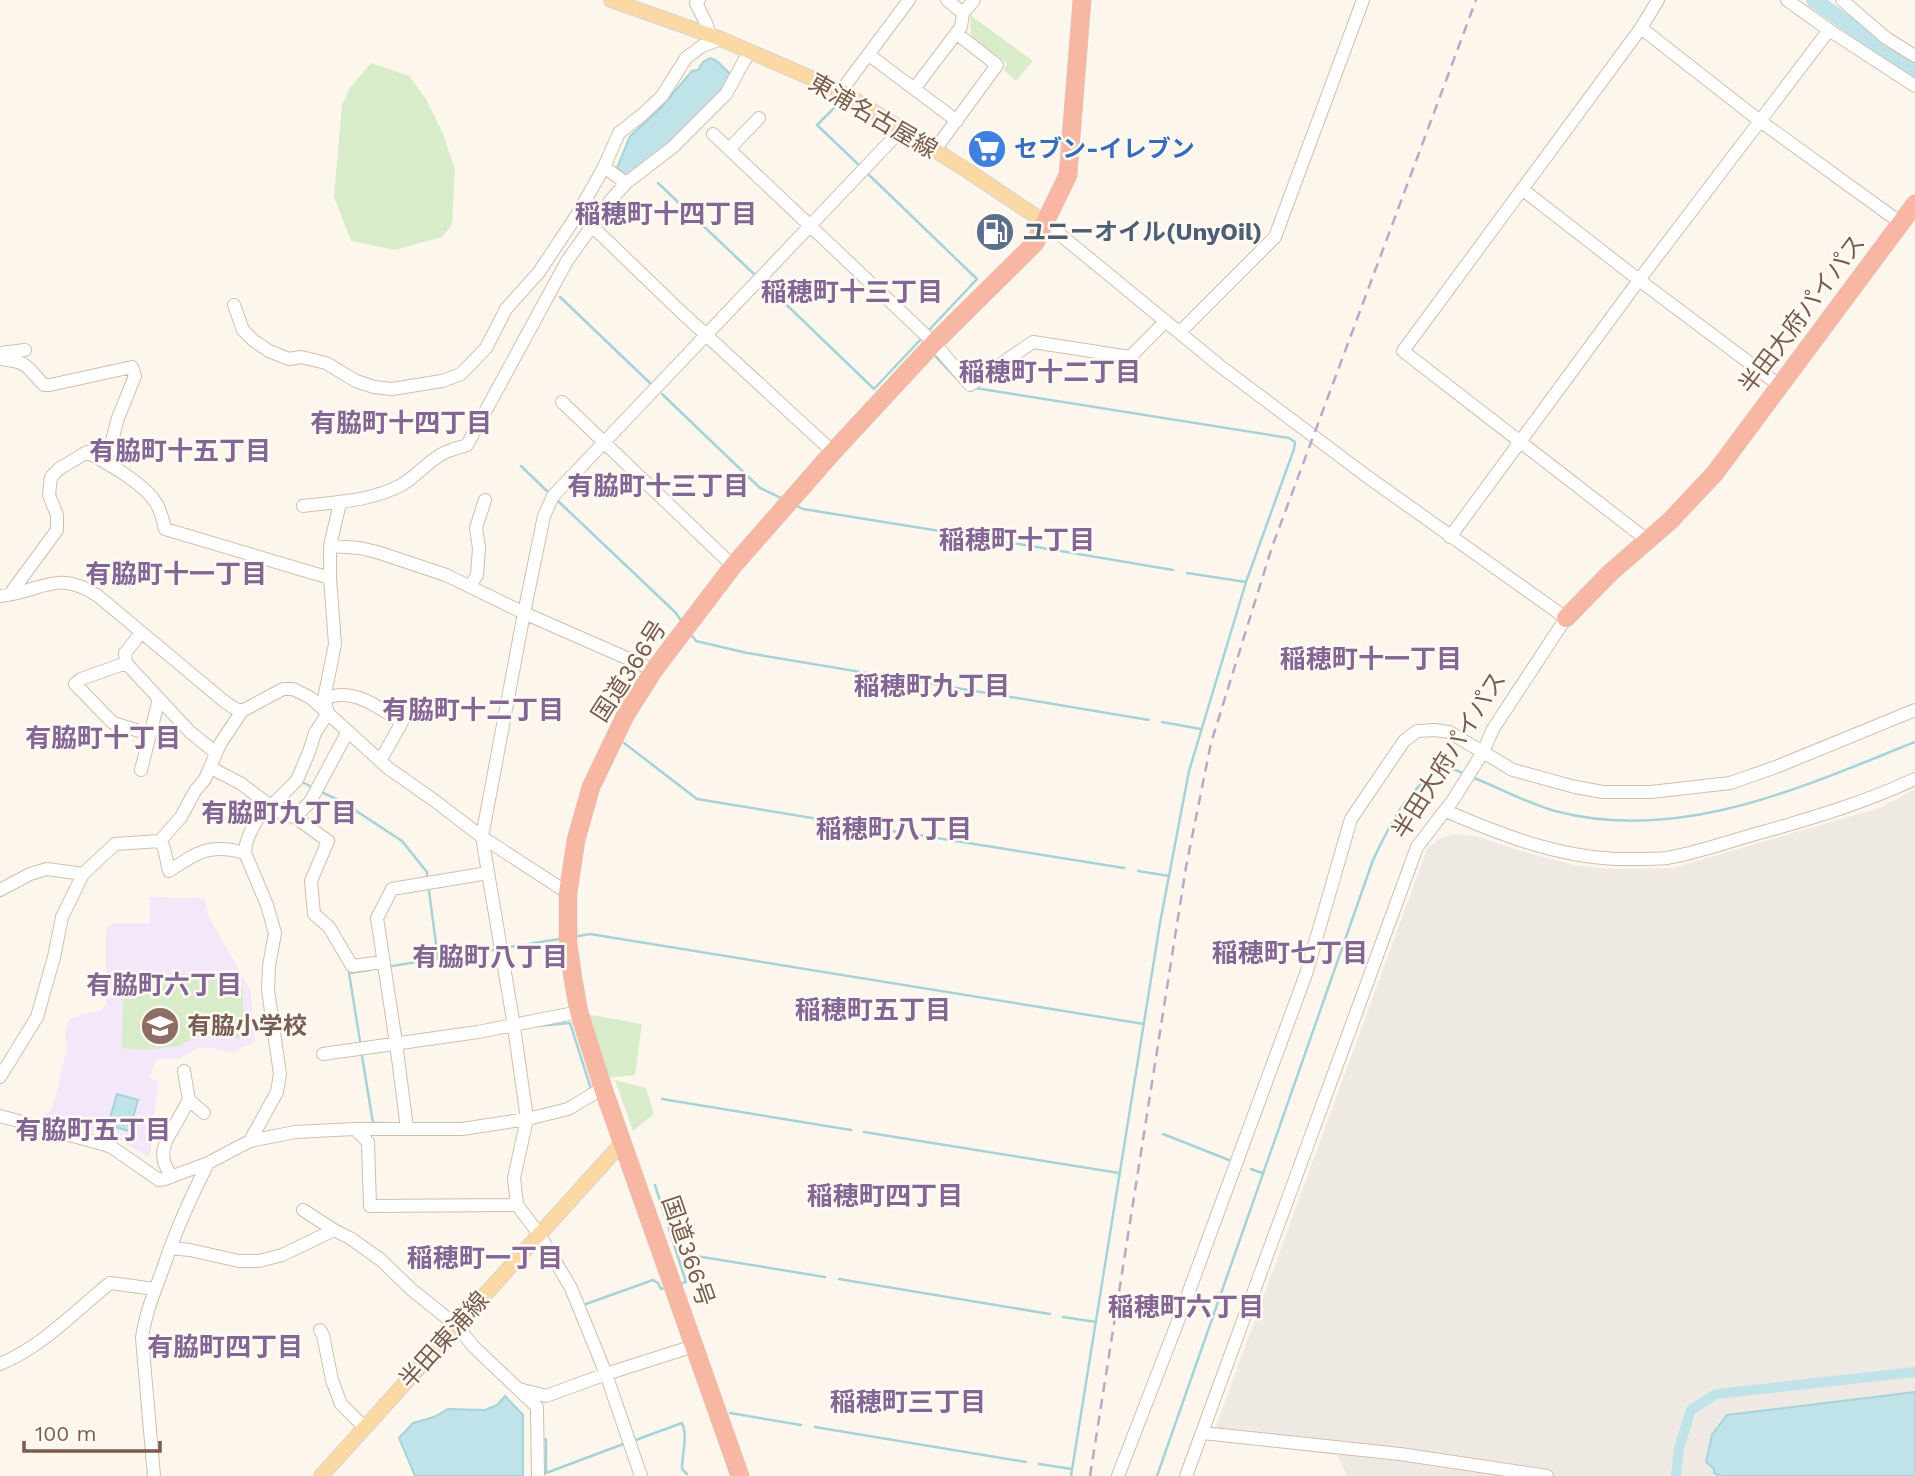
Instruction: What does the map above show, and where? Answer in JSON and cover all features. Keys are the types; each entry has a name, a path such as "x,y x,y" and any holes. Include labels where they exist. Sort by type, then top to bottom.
{"highway":[{"name":"国道366号","path":"740,1476 603,1088 579,1012 568,937 568,893 576,840 591,787 625,716 654,670 733,566 934,343 1035,243 1068,175 1082,0"},
{"name":"半田大府パイパス","path":"1566,618 1611,572 1670,521 1715,473 1915,204"}],"main road":[{"name":"東浦名古屋線","path":"611,0 715,37 841,91 1046,223"},
{"name":"半田東浦線","path":"321,1476 623,1142"}],"street":[{"path":"234,305 243,330 269,351 289,359 301,357 326,363 356,381 374,387 392,389 442,381 461,374 486,348 506,309 539,272 578,215 619,133 662,96 686,58 715,37 696,3 699,0"},
{"path":"841,91 909,0"},
{"path":"947,0 963,13"},
{"path":"914,89 961,27 963,13 974,0"},
{"path":"1180,332 1275,237 1363,0"},
{"path":"1647,540 1404,351 1641,28 1658,0"},
{"path":"1787,0 1915,86"},
{"path":"1842,0 1886,38 1915,55"},
{"path":"1641,28 1760,121 1900,223"},
{"path":"1450,537 1639,280 1829,30"},
{"path":"934,151 997,65 956,33"},
{"path":"303,506 340,503 385,492 404,483 443,453 467,446 544,301 567,261 592,226 626,183 667,153 726,94 749,52"},
{"path":"869,55 957,121"},
{"path":"729,149 759,118"},
{"path":"641,1476 606,1374 571,1288 539,1234 517,1205 514,1190 526,1115 482,837 524,613 544,516 554,496 902,130"},
{"path":"713,134 934,343 971,386 1033,342 1130,357 1166,321"},
{"path":"604,167 626,183"},
{"path":"1522,189 1779,385"},
{"path":"1046,223 1220,366 1450,537 1566,618"},
{"path":"592,226 833,452"},
{"path":"0,353 25,350"},
{"path":"0,359 25,364 44,385 132,367 135,376 118,418 106,463"},
{"path":"562,402 733,566"},
{"path":"5,595 57,530 57,514 49,495 51,477 87,452 154,499 165,530 330,579"},
{"path":"470,586 477,575 479,548 476,527 485,500"},
{"path":"250,1141 277,1092 280,1074 268,990 275,933 244,848 270,804 297,780 315,733 328,713 324,699 335,644 330,546 340,503"},
{"path":"330,546 377,552 446,575 524,613 654,670"},
{"path":"5,595 56,582 74,583 98,596 225,702 242,711"},
{"name":"半田大府パイパス","path":"1186,1476 1417,847 1450,805 1482,754 1493,729 1566,618"},
{"path":"141,633 125,653 126,663 200,741 215,752"},
{"path":"126,663 81,679 75,684 113,723 149,734"},
{"path":"0,1077 37,1017 54,957 58,929 83,874 115,844 160,841 181,817 205,779 215,752 242,711 288,688 311,698 380,761 482,837 568,893"},
{"path":"324,699 332,695 359,696 402,722 380,761"},
{"path":"141,770 159,699"},
{"path":"1118,1476 1306,974 1351,818 1404,741 1417,731 1449,732 1513,770 1603,792 1651,792 1730,783 1915,710"},
{"path":"295,817 310,802 348,731"},
{"path":"211,768 240,782 284,815 295,817 328,841 311,881 314,914 329,927 352,967 383,962"},
{"path":"1450,805 1503,835 1547,848 1618,859 1664,858 1696,852 1880,796 1915,779"},
{"path":"160,841 169,871 200,852 217,848 245,853"},
{"path":"0,890 30,874 47,869 83,874"},
{"path":"406,1124 377,918 392,889 488,873"},
{"path":"323,1054 478,1032 579,1012"},
{"path":"171,1177 164,1163 163,1152 166,1141 189,1100 184,1071"},
{"path":"0,1116 106,1145 159,1180 208,1163 250,1141 295,1132 406,1124 462,1129 568,1109 603,1088"},
{"path":"189,1100 204,1113"},
{"path":"355,1129 369,1142 370,1206 517,1205"},
{"path":"154,1476 142,1338 144,1322 190,1198 208,1163"},
{"path":"303,1210 351,1238 380,1260 457,1326 472,1346 537,1407 538,1476"},
{"path":"170,1248 239,1261 259,1261 282,1255 334,1230"},
{"path":"0,1364 39,1343 110,1283 155,1289"},
{"path":"320,1330 332,1380 341,1404 365,1429"},
{"path":"518,1389 546,1396 694,1346"},
{"path":"1203,1433 1399,1454 1547,1476"}],"shaded area":[{"path":"1915,789 1915,1476 1347,1476 1337,1455 1211,1440 1427,849 1439,839 1453,834 1476,836 1574,865 1610,869 1673,868 1882,807"},
{"name":"有脇小学校","path":"150,897 204,898 209,917 251,991 255,1041 232,1053 213,1048 198,1048 179,1059 156,1059 150,1079 159,1081 151,1152 148,1157 120,1140 41,1117 51,1110 56,1095 66,1050 65,1032 69,1020 78,1015 102,1010 106,1004 106,929 112,923 150,923"}],"green space":[{"path":"970,15 1033,61 1016,81 1004,70 1007,63 971,37"},
{"path":"371,63 409,76 426,99 443,134 455,170 452,225 442,237 395,250 351,241 334,197 342,105 350,88"},
{"path":"233,974 243,990 243,1038 195,1037 180,1046 145,1050 122,1048 124,975"},
{"path":"585,1014 642,1024 635,1075 608,1078"},
{"path":"615,1080 646,1088 654,1114 633,1131"}],"water":[{"path":"710,58 730,74 722,90 660,152 626,176 617,168 630,136 658,111 692,71 698,70 703,62"},
{"path":"117,1094 138,1100 129,1131 108,1125"},
{"path":"1915,1392 1915,1476 1721,1476 1714,1473 1714,1469 1706,1462 1712,1435 1727,1415"},
{"path":"505,1396 523,1415 523,1476 415,1476 399,1438 413,1423 434,1417 448,1409 485,1410 497,1405"}],"waterway":[{"path":"1814,0 1915,72"},
{"path":"837,105 817,125 860,166"},
{"path":"867,173 977,279 930,329"},
{"path":"658,183 754,274"},
{"path":"766,285 874,389 920,340"},
{"path":"560,297 650,383"},
{"path":"936,357 957,379"},
{"path":"975,388 1289,438 1295,442 1246,582 1189,771 1160,923 1071,1476"},
{"path":"662,394 760,488 781,498"},
{"path":"521,466 549,493"},
{"path":"557,500 676,613 682,622"},
{"path":"797,506 946,532"},
{"path":"959,534 1173,570"},
{"path":"1187,573 1246,582"},
{"path":"690,633 696,641 747,653 1149,720"},
{"path":"1162,722 1201,729"},
{"path":"1472,777 1555,811 1602,819 1648,820 1694,816 1740,806 1829,776 1915,742"},
{"path":"624,743 697,799 898,832"},
{"path":"1157,1476 1373,860 1394,819 1423,783 1448,767 1465,774"},
{"path":"302,782 310,786"},
{"path":"323,793 341,801 402,841 427,872 427,876"},
{"path":"912,834 1124,868"},
{"path":"1138,871 1169,876"},
{"path":"429,891 438,959"},
{"path":"573,937 590,934 1144,1024"},
{"path":"509,947 560,939"},
{"path":"392,966 493,950"},
{"path":"360,1041 349,973 370,970"},
{"path":"537,1026 570,1023 591,1089 589,1090"},
{"path":"362,1056 373,1123 385,1123"},
{"path":"662,1099 851,1130"},
{"path":"864,1132 1119,1173"},
{"path":"1163,1134 1229,1160"},
{"path":"1251,1169 1262,1173"},
{"path":"655,1185 686,1282 682,1283"},
{"path":"677,1253 825,1277"},
{"path":"839,1279 1050,1314"},
{"path":"586,1304 653,1280 661,1289 665,1288"},
{"path":"1063,1317 1096,1322"},
{"path":"1676,1476 1679,1448 1691,1410 1716,1394 1915,1372"},
{"path":"730,1413 801,1425"},
{"path":"633,1441 682,1423 685,1439 682,1469 687,1474"},
{"path":"815,1427 1026,1462"},
{"path":"542,1440 546,1439 546,1473 626,1443"},
{"path":"1039,1464 1072,1469"}],"railway":[{"path":"1090,1476 1186,867 1211,743 1272,547 1476,0"}],"place":[{"name":"セブン-イレブン","path":"987,149"},
{"name":"ユニーオイル(UnyOil)","path":"995,232"},
{"name":"有脇小学校","path":"160,1026"}],"district":[{"name":"稲穂町十四丁目","path":"666,214"},
{"name":"稲穂町十三丁目","path":"852,292"},
{"name":"稲穂町十二丁目","path":"1050,372"},
{"name":"有脇町十四丁目","path":"401,423"},
{"name":"有脇町十五丁目","path":"180,451"},
{"name":"有脇町十三丁目","path":"658,486"},
{"name":"稲穂町十丁目","path":"1017,540"},
{"name":"有脇町十一丁目","path":"176,574"},
{"name":"稲穂町十一丁目","path":"1371,659"},
{"name":"稲穂町九丁目","path":"932,686"},
{"name":"有脇町十二丁目","path":"473,710"},
{"name":"有脇町十丁目","path":"103,738"},
{"name":"有脇町九丁目","path":"279,813"},
{"name":"稲穂町八丁目","path":"894,829"},
{"name":"稲穂町七丁目","path":"1290,953"},
{"name":"有脇町八丁目","path":"490,957"},
{"name":"有脇町六丁目","path":"164,985"},
{"name":"稲穂町五丁目","path":"873,1010"},
{"name":"有脇町五丁目","path":"93,1130"},
{"name":"稲穂町四丁目","path":"885,1196"},
{"name":"稲穂町一丁目","path":"485,1258"},
{"name":"稲穂町六丁目","path":"1186,1307"},
{"name":"有脇町四丁目","path":"225,1347"},
{"name":"稲穂町三丁目","path":"908,1402"}]}
